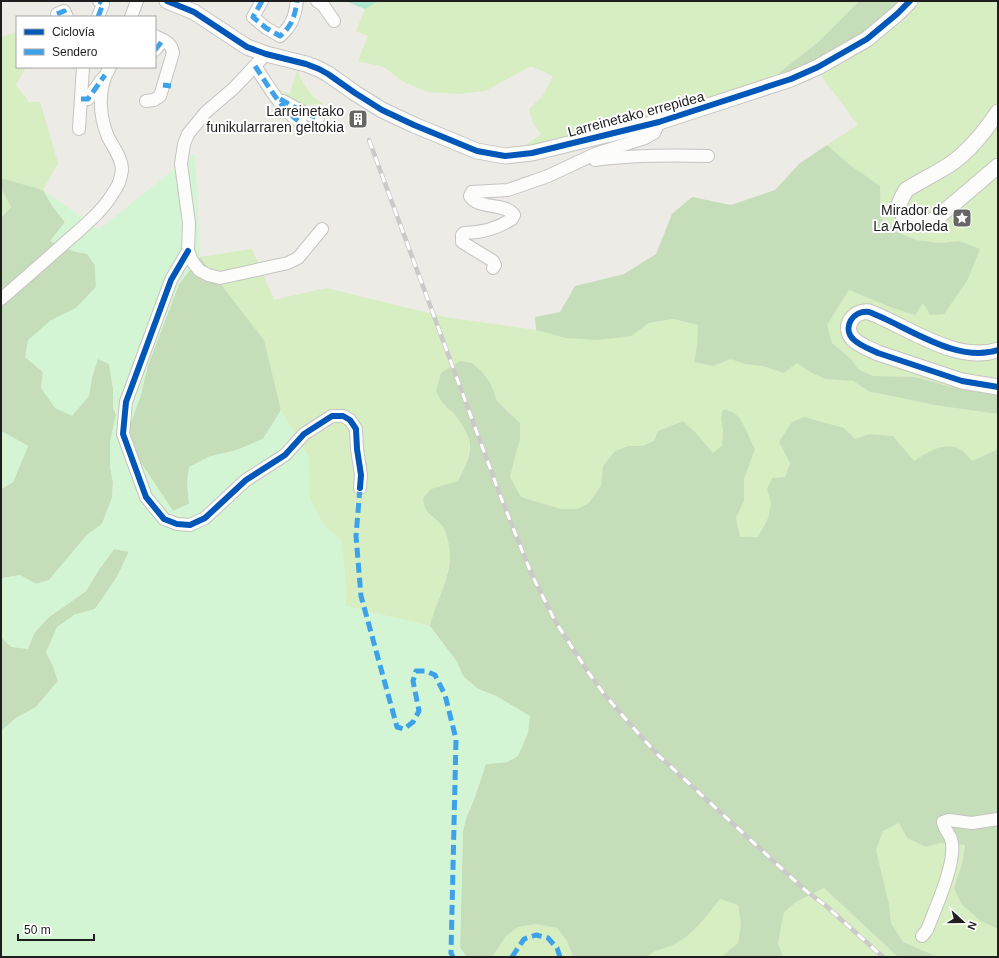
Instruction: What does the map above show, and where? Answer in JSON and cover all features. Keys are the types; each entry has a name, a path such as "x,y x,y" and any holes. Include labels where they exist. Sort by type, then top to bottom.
{"street":[{"path":"98,16 103,4 99,1"},
{"path":"130,16 137,1"},
{"name":"Larreinetako errepidea","path":"167,1 194,12 247,47 319,69 355,94 382,110 455,143 477,151 505,156 518,156 539,152 659,122 768,87 818,67 867,39 910,1"},
{"path":"262,1 253,17 266,28 280,36 287,31 292,24 297,1"},
{"path":"317,1 322,5 334,21"},
{"path":"146,101 154,100 160,96 167,86 174,53 170,44 159,38"},
{"path":"266,54 206,112 188,134 184,144 181,164 189,223 188,251 192,261 199,270 208,275 220,278 288,263 298,258 322,229"},
{"path":"255,66 275,96 293,117 302,123"},
{"path":"79,129 83,68"},
{"path":"81,99 88,99 108,71"},
{"path":"1,300 90,221 114,192 120,180 122,169 118,155 108,137 101,118 102,86 108,71"},
{"path":"275,96 305,113 318,118"},
{"path":"998,112 976,142 961,155 949,165 906,190 899,205 901,212 906,218 913,222 925,224 930,222 938,217 998,166"},
{"path":"494,268 495,265 493,261 462,242 462,235 464,232 484,232 508,222 514,215 512,212 505,209 475,202 470,196 472,192 478,190 508,190 548,176 576,162 618,146 645,138 654,132 659,122"},
{"path":"576,162 612,158 677,155 708,156"},
{"path":"188,251 171,280 126,402 123,434 146,497 164,519 177,524 190,525 205,518 246,480 285,455 304,434 332,416 343,416 350,420 356,429 361,475 360,488"},
{"path":"998,350 969,352 954,349 869,312 863,311 857,313 853,317 849,328 852,338 865,347 878,353 962,380 998,387"},
{"path":"922,936 928,930 952,857 951,840 944,828 943,822 949,820 972,823 998,819"}],"green space":[{"path":"345,1 379,1 365,9"},
{"path":"379,1 859,1 817,43 766,83 561,143 525,146 541,134 533,123 529,109 544,94 553,76 531,66 485,91 459,94 427,92 402,81 384,67 358,61 368,36 356,31 365,9"},
{"path":"859,1 903,1 860,39 766,83 817,43"},
{"path":"903,1 998,1 998,394 947,386 915,377 873,376 858,369 851,359 832,343 827,325 849,290 890,307 915,314 959,241 940,243 916,240 890,229 881,218 880,186 850,165 827,145 858,125 813,65"},
{"path":"16,32 16,68 25,68 16,85 29,102 40,102 58,163 43,190 1,178 1,37"},
{"path":"297,70 307,89 323,104 304,105 274,88 290,94"},
{"path":"827,145 850,165 880,186 881,218 890,229 916,240 940,243 959,241 980,249 967,281 944,314 930,315 923,303 915,315 890,307 849,290 827,325 832,343 851,359 858,369 873,376 915,377 947,386 998,394 998,414 934,405 870,392 853,381 825,379 810,372 797,363 784,373 762,366 744,364 731,359 713,366 694,362 697,346 698,325 673,319 649,323 631,336 597,340 566,338 536,330 535,317 560,312 575,286 624,274 656,254 672,214 692,197 731,205 775,190 800,163"},
{"path":"195,153 200,257 179,284 148,365 141,394 125,439 173,511 189,504 187,481 189,467 208,457 237,450 263,439 281,410 309,458 310,499 325,527 341,540 345,572 346,606 430,626 457,662 463,676 478,689 496,696 530,716 528,733 518,756 507,762 486,764 466,818 463,831 460,947 466,957 198,957 191,955 190,957 1,957 1,731 16,718 36,707 58,681 46,652 57,627 74,615 95,609 117,577 129,552 114,549 86,591 49,617 34,633 28,649 11,647 1,637 1,580 3,578 20,575 36,584 49,580 87,535 102,524 112,498 113,482 110,466 110,442 116,415 113,407 113,388 109,364 98,359 92,377 89,396 72,416 55,408 41,388 43,372 25,357 28,340 50,321 76,308 96,287 95,265 87,254 73,251 50,241 65,222 53,207 43,190 99,229"},
{"path":"1,178 43,190 53,207 65,222 51,241 73,251 87,254 95,265 96,287 76,308 50,321 25,357 43,372 41,388 89,396 92,377 98,358 109,363 113,388 113,407 116,415 110,442 110,466 113,482 112,498 102,524 87,535 49,580 36,584 20,575 3,578 1,580 1,489 13,482 28,446 1,431 1,218 11,207 1,188"},
{"path":"1,188 11,207 1,218"},
{"path":"252,249 274,300 326,288 445,317 536,330 566,338 631,336 649,323 673,319 698,325 697,346 694,362 713,366 731,359 744,364 762,366 784,373 797,363 810,372 825,379 853,381 870,392 934,405 998,414 998,450 972,461 960,449 930,451 914,461 893,436 869,434 855,439 844,428 790,462 785,477 767,489 771,504 768,518 758,537 740,537 736,518 744,501 744,479 755,449 744,426 721,419 723,431 722,447 713,453 683,421 658,431 654,441 642,446 629,446 603,466 601,486 589,503 577,509 561,509 521,497 509,477 520,440 511,413 497,401 491,384 444,405 461,423 466,431 469,440 469,448 468,458 458,481 448,485 425,509 443,527 450,554 446,578 430,626 346,606 345,572 341,540 325,527 310,499 309,458 281,410 264,340 200,257"},
{"path":"200,257 264,340 281,410 263,439 237,450 208,457 187,481 189,504 173,511 125,439 141,394 148,365 179,284"},
{"path":"460,361 472,363 482,372 491,384 497,401 520,423 520,440 510,477 521,497 561,509 577,509 589,503 601,486 603,466 615,451 629,446 642,446 654,441 658,431 683,421 695,432 713,453 722,446 723,431 721,419 723,409 733,412 738,416 755,449 744,479 744,501 736,518 740,537 758,537 768,518 771,504 767,489 772,478 785,477 790,463 779,442 792,422 804,417 844,428 855,439 869,434 893,436 914,461 930,451 949,446 961,450 972,461 998,450 998,929 981,921 962,905 954,888 962,864 965,845 940,843 926,847 907,838 899,823 883,831 876,850 889,904 891,923 903,942 938,957 898,957 824,888 796,902 784,912 778,943 783,957 721,957 738,943 741,924 738,905 720,899 700,924 682,940 650,954 647,957 573,957 567,941 557,928 536,924 518,927 506,936 491,957 466,957 460,947 463,831 466,818 486,764 507,762 530,717 496,696 478,689 463,676 457,662 430,626 446,579 450,557 449,545 444,528 428,513 424,506 423,498 431,489 458,481 467,462 470,447 466,432 455,415 441,401 436,391 441,373"},
{"path":"1,431 28,446 13,482 1,489"},
{"path":"114,549 129,551 117,577 95,609 74,615 46,652 58,681 36,707 16,718 1,731 1,637 28,649 34,633 49,617 86,591"},
{"path":"899,823 907,838 926,847 940,843 965,845 962,864 981,921 998,929 998,957 938,957 903,942 891,923 889,904 876,850 883,831"},
{"path":"824,888 898,957 783,957 778,943 784,912 796,902"},
{"path":"720,899 738,905 741,924 738,943 721,957 647,957 650,954 682,940 700,924"},
{"path":"536,924 557,928 567,941 573,957 493,957 506,936 518,927"}],"railway":[{"path":"369,140 500,495 531,573 555,621 604,694 657,754 805,890 826,906 883,957"}],"marked path":[{"path":"98,16 103,4 99,1"},
{"path":"262,1 253,17 266,28 280,36 292,20 297,1"},
{"path":"57,14 64,11 66,16"},
{"path":"156,49 163,40"},
{"path":"255,66 281,104 301,123"},
{"path":"81,99 88,99 105,75"},
{"path":"163,85 171,86"},
{"path":"280,99 305,113 318,118"},
{"path":"360,488 356,536 361,596 397,727 404,729 413,722 419,711 413,681 416,671 426,671 435,675 445,695 456,739 451,953 453,957"},
{"path":"512,957 524,939 536,935 548,938 557,948 560,957"}],"cycle path":[{"path":"167,1 194,12 247,47 319,69 382,110 414,125 477,151 505,156 532,153 659,122 791,79 818,67 867,39 910,1"},
{"path":"188,251 171,280 126,402 123,434 146,497 164,519 177,524 190,525 205,518 246,480 285,455 304,434 332,416 343,416 350,420 356,429 361,475 360,488"},
{"path":"998,350 982,353 965,352 949,348 932,342 869,312 863,312 854,316 849,325 850,334 853,339 878,353 962,381 998,387"}],"place":[{"name":"Larreinetako funikularraren geltokia","path":"358,119"},
{"name":"Mirador de La Arboleda","path":"962,218"}]}
